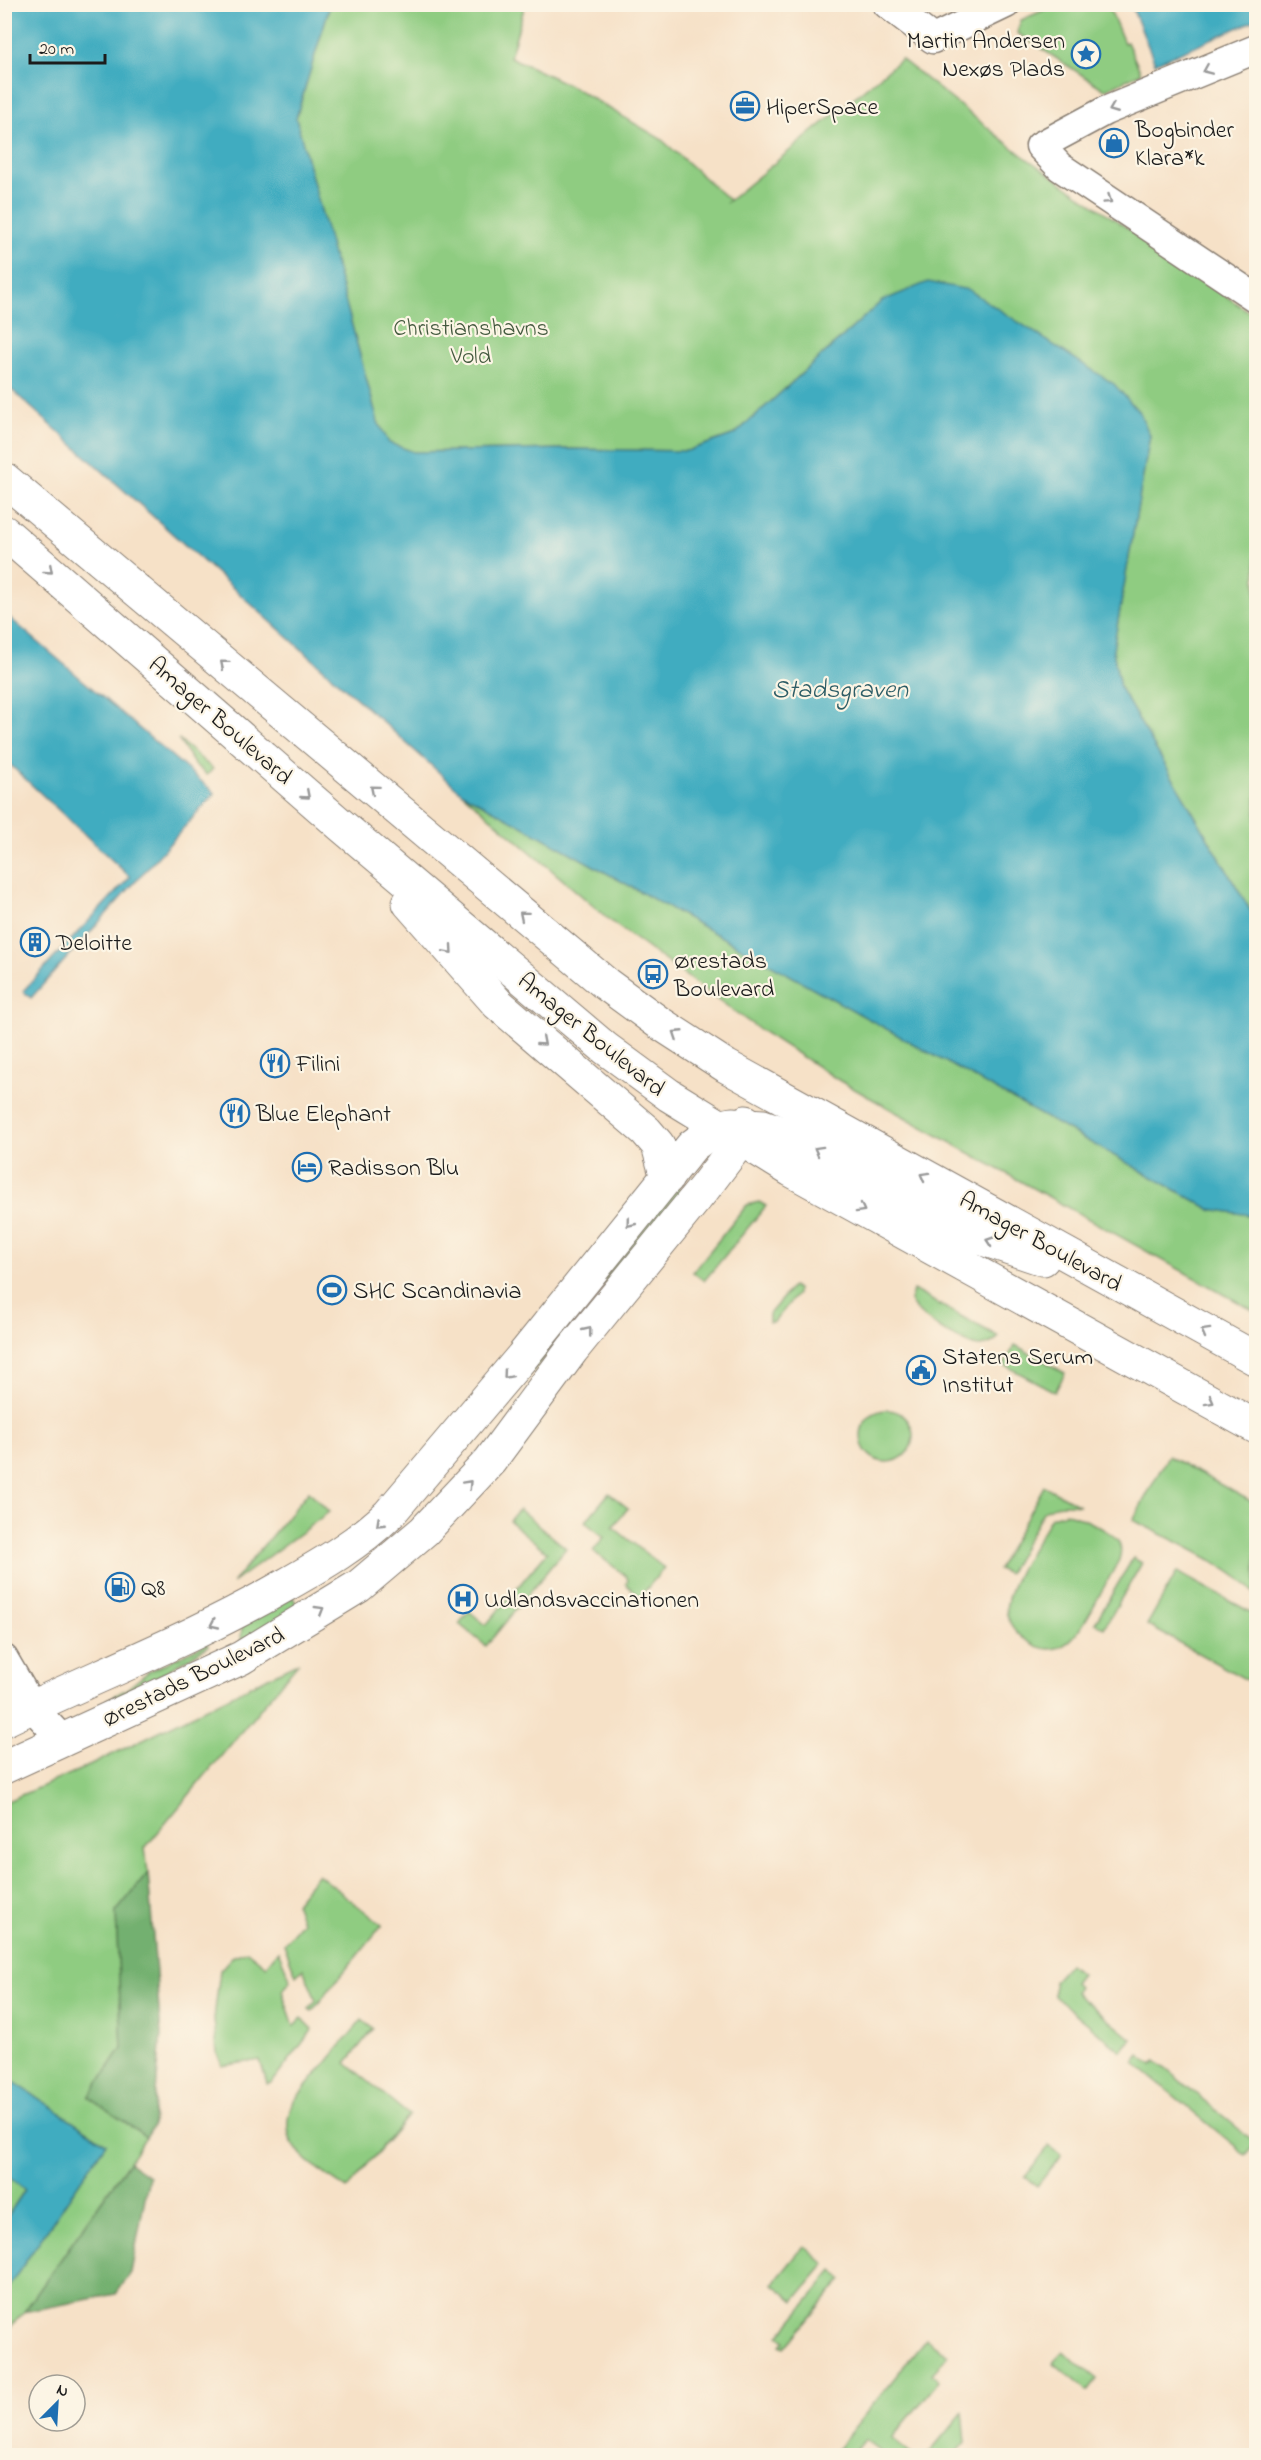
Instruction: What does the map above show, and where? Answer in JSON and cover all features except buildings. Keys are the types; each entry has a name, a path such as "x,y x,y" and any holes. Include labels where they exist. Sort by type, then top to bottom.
{"street":[{"path":"887,4 933,39 1006,4"},
{"path":"1257,49 1106,111 1040,146 1060,167 1257,298"},
{"name":"Amager Boulevard","path":"4,479 598,978 658,1022 726,1066 1257,1359"},
{"name":"Amager Boulevard","path":"4,532 342,826 605,1048 669,1095 735,1131 1029,1303 1257,1427"},
{"path":"342,826 498,1004 646,1131 658,1145 667,1178"},
{"path":"726,1066 745,1104 735,1131"},
{"path":"735,1131 763,1126 792,1137 974,1236 1125,1287"},
{"name":"Ørestads Boulevard","path":"18,1713 230,1617 330,1560 375,1528 515,1366 692,1146 735,1131"},
{"name":"Ørestads Boulevard","path":"4,1767 241,1658 359,1586 424,1531 489,1461 735,1131"},
{"path":"1029,1303 1146,1341 1257,1401"},
{"path":"4,1659 18,1713 62,1739"}],"green space":[{"name":"Martin Andersen Nexøs Plads","path":"1058,4 1111,5 1110,9 1124,43 1127,42 1141,73 1105,90 1017,33 1021,20"},
{"name":"Christianshavns Vold","path":"330,5 525,5 510,57 573,87 661,139 729,200 726,203 901,59 1022,155 1256,317 1256,920 1120,688 1113,650 1150,435 882,301 735,434 687,451 566,449 413,452 389,443 378,422 296,118"},
{"path":"178,739 213,769 207,775 194,764"},
{"path":"461,792 1210,1209 1256,1216 1256,1312 840,1081 760,1030 613,923"},
{"path":"675,1187 682,1189 473,1444 467,1439"},
{"path":"759,1202 766,1206 704,1281 693,1272 747,1205"},
{"path":"792,1287 797,1289 797,1294 774,1322 769,1322 769,1314"},
{"path":"913,1290 999,1337 992,1343 982,1346 965,1342 942,1330 914,1308 910,1301"},
{"path":"1015,1345 1065,1373 1055,1392 1004,1365"},
{"path":"887,1410 901,1414 909,1422 913,1436 909,1450 901,1458 887,1462 873,1458 865,1450 861,1436 865,1422 873,1414"},
{"path":"1168,1456 1256,1504 1256,1596 1247,1585 1218,1564 1133,1520"},
{"path":"1044,1486 1080,1505 1060,1504 1043,1512 1008,1574 998,1569"},
{"path":"309,1491 329,1512 232,1583"},
{"path":"609,1493 628,1508 613,1527 664,1568 640,1597 626,1584 628,1580 626,1576 593,1551 604,1537 585,1522"},
{"path":"519,1509 566,1548 486,1646 459,1624 469,1611 486,1625 547,1552 509,1521"},
{"path":"1066,1513 1086,1520 1109,1533 1118,1541 1121,1553 1091,1612 1076,1634 1059,1647 1049,1649 1037,1646 1023,1638 1010,1623 1006,1608 1019,1571 1051,1517"},
{"path":"1133,1558 1142,1563 1104,1628 1095,1623"},
{"path":"1177,1572 1256,1615 1256,1680 1254,1684 1147,1625"},
{"path":"292,1596 299,1608 241,1642 242,1625"},
{"path":"207,1643 208,1646 112,1705 107,1700 127,1689 148,1672"},
{"path":"299,1662 145,1848 148,1873 116,1912 122,2048 89,2097 146,2137 24,2312 5,2333 5,2292 106,2143 5,2076 5,1802 91,1765"},
{"path":"148,1873 161,2035 153,2126 146,2137 89,2097 122,2048 116,1912"},
{"path":"318,1874 382,1925 312,2011 309,2009 316,2000 303,1969 296,1976 284,1944 302,1922 295,1903"},
{"path":"247,1951 266,1966 278,1951 291,1981 282,1991 294,2026 302,2018 313,2029 272,2083 267,2084 260,2060 222,2066 217,2053 214,2019 220,1970 232,1957"},
{"path":"1069,1964 1081,1974 1074,1983 1078,1987 1075,1992 1132,2039 1121,2051 1054,1996 1054,1981"},
{"path":"362,2020 373,2029 346,2063 409,2115 347,2189 300,2154 292,2143 288,2131 288,2117 294,2101"},
{"path":"1140,2055 1153,2065 1156,2061 1256,2143 1246,2155 1134,2063"},
{"path":"1049,2146 1061,2156 1037,2186 1025,2177"},
{"path":"129,2162 149,2176 131,2273 116,2294 24,2312"},
{"path":"5,2174 25,2189 5,2220"},
{"path":"804,2246 825,2264 794,2301 773,2284"},
{"path":"833,2271 842,2279 785,2348 781,2346 785,2341 779,2336"},
{"path":"926,2339 948,2355 932,2374 939,2381 892,2438 913,2455 885,2455 865,2440 852,2455 832,2455"},
{"path":"1063,2351 1097,2379 1088,2391 1054,2363"},
{"path":"963,2412 966,2442 955,2455 927,2455"}],"water":[{"name":"Stadsgraven","path":"5,4 330,5 296,118 378,422 389,443 414,452 566,449 687,451 735,434 882,301 928,282 969,290 1114,384 1139,412 1150,435 1113,650 1120,688 1256,920 1256,1216 1210,1209 461,792 5,384"},
{"path":"1131,5 1256,5 1256,20 1155,63"},
{"path":"4,613 215,793 31,998 23,991 130,877 5,760"},
{"path":"5,2076 106,2143 5,2292 5,2220 25,2190 5,2174"}],"place":[{"name":"Martin Andersen Nexøs Plads","path":"1086,54"},
{"name":"HiperSpace","path":"745,106"},
{"name":"Bogbinder Klara*k","path":"1114,143"},
{"name":"Deloitte","path":"35,942"},
{"name":"Ørestads Boulevard","path":"653,974"},
{"name":"Filini","path":"275,1063"},
{"name":"Blue Elephant","path":"235,1113"},
{"name":"Radisson Blu","path":"307,1167"},
{"name":"SHC Scandinavia","path":"332,1290"},
{"name":"Statens Serum Institut","path":"921,1370"},
{"name":"Q8","path":"120,1587"},
{"name":"Udlandsvaccinationen","path":"463,1599"}]}
